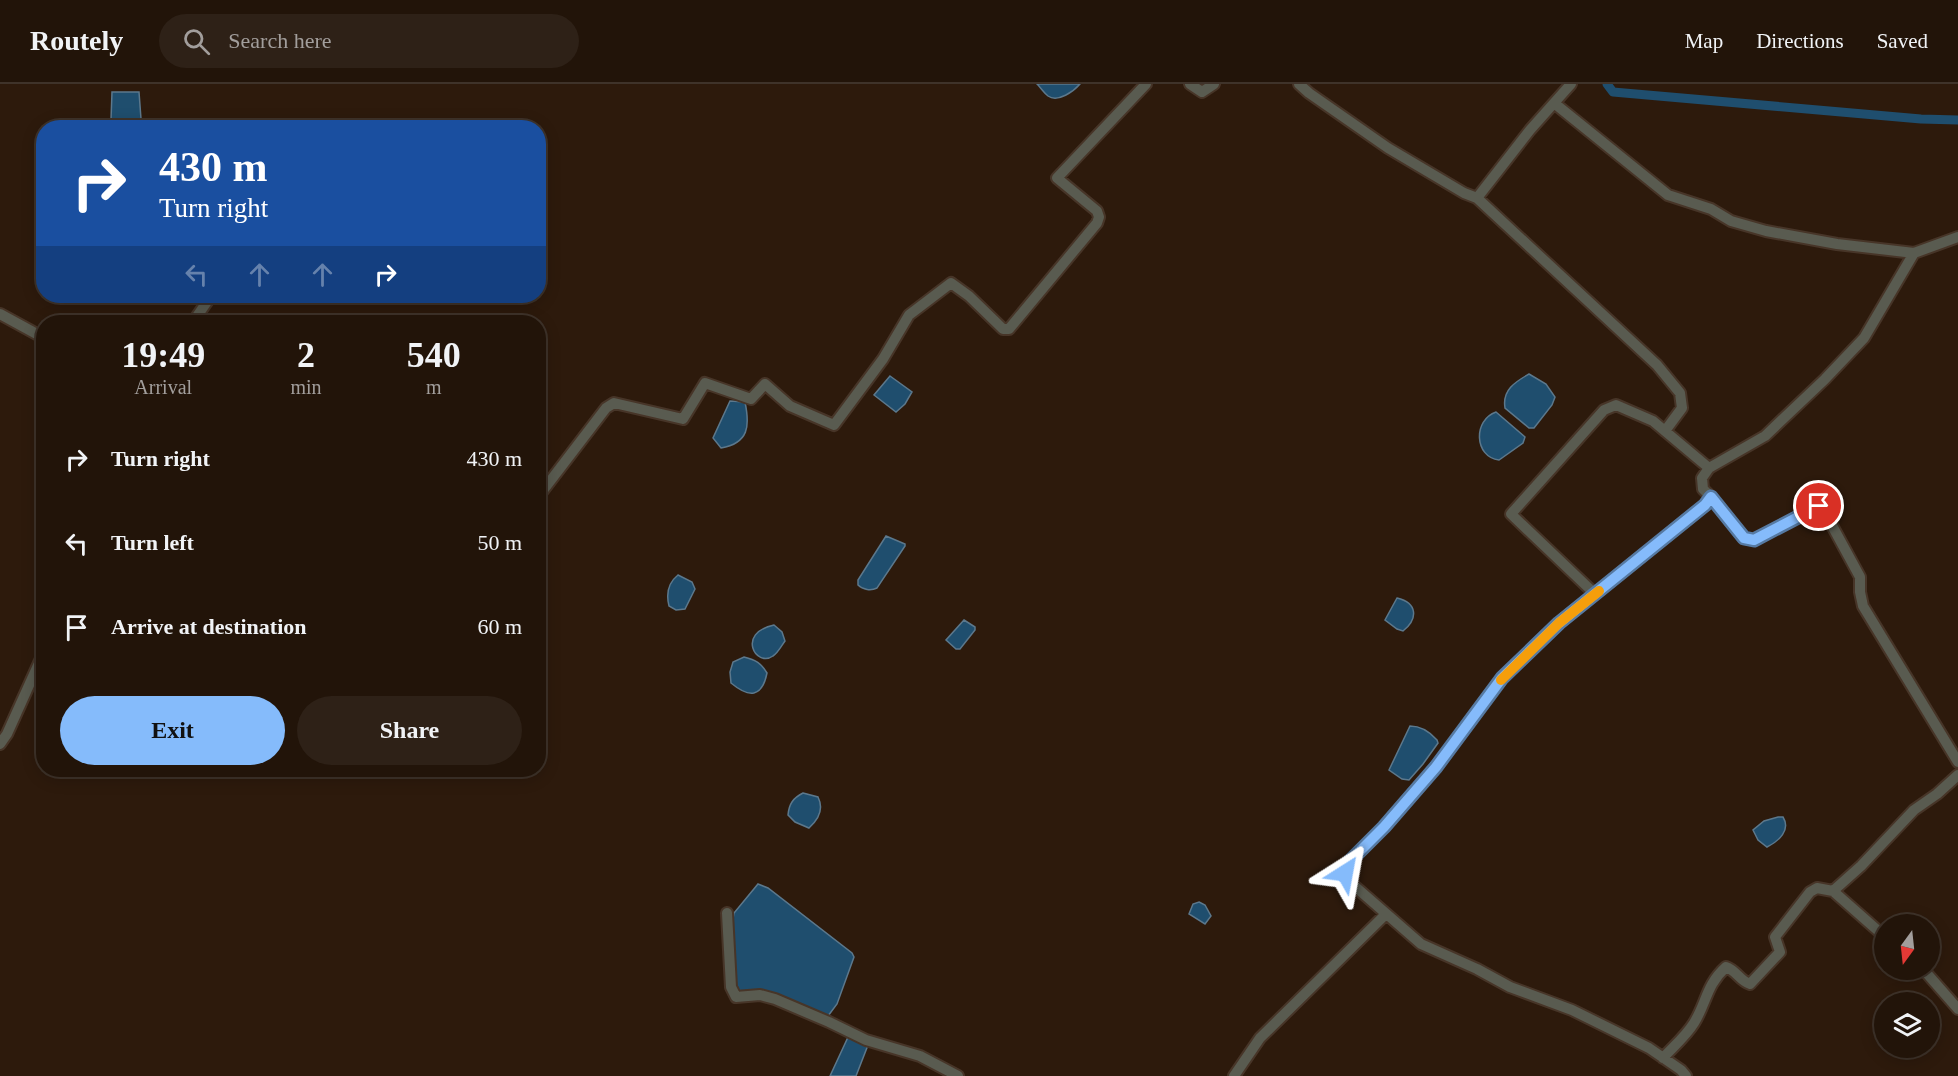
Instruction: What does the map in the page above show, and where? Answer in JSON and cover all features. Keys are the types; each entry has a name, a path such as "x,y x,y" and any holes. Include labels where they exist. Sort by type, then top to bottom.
{"street":[{"path":"546,486 606,408 614,403 683,419 705,383 751,399 765,384 790,406 834,425 884,359 909,315 951,283 969,296 1003,329 1009,329 1097,224 1099,217 1097,211 1057,178 1146,84"},
{"path":"1190,84 1202,92 1214,84"},
{"path":"1299,84 1388,148 1464,193 1477,198 1657,365 1680,393 1682,408 1665,431"},
{"path":"1477,198 1530,130 1571,84"},
{"path":"1554,103 1668,195 1710,209 1731,221 1766,231 1837,244 1914,253 1958,237"},
{"path":"1914,253 1864,338 1766,436 1709,468 1702,478 1703,489 1744,538 1754,540 1819,506 1822,507 1860,577 1863,606 1958,762"},
{"path":"0,314 36,334"},
{"path":"1595,594 1511,514 1604,410 1616,405 1653,421 1709,468"},
{"path":"1686,1076 1649,1048 1572,1010 1510,987 1477,969 1421,944 1351,883 1344,867 1384,827 1436,767 1502,678 1559,623 1705,505 1711,497"},
{"path":"0,744 7,734 36,670"},
{"path":"1833,891 1861,866 1914,810 1958,775"},
{"path":"1663,1058 1696,1021 1714,977 1726,967 1732,969 1750,984 1780,952 1775,937 1810,892 1817,888 1833,891 1874,927"},
{"path":"727,913 731,987 736,997 760,995 775,999 866,1040 920,1056 958,1076"},
{"path":"1234,1076 1260,1038 1386,914"},
{"path":"1933,980 1958,1009"}],"water":[{"path":"1037,84 1080,84 1070,93 1052,98"},
{"path":"112,92 139,92 141,119 111,120"},
{"path":"1529,374 1546,384 1555,397 1552,405 1534,428 1529,428 1505,408 1508,391"},
{"path":"890,376 912,392 905,404 896,412 874,395"},
{"path":"730,401 745,402 747,426 742,438 730,446 721,448 713,438"},
{"path":"1496,412 1525,437 1523,443 1499,460 1485,452 1480,438 1483,422"},
{"path":"886,536 905,546 877,588 870,590 862,588 858,585 858,580"},
{"path":"678,575 692,582 695,589 685,609 676,610 669,606 668,593 670,585"},
{"path":"1397,598 1409,604 1414,612 1411,621 1403,631 1385,620"},
{"path":"964,620 975,627 975,630 960,649 956,649 946,640"},
{"path":"774,625 782,632 785,641 773,656 761,657 753,648 755,635 762,629"},
{"path":"744,657 758,662 767,673 762,687 754,693 744,691 731,683 730,672 733,662"},
{"path":"1410,726 1425,730 1438,743 1409,780 1402,779 1389,770"},
{"path":"803,793 818,797 820,801 819,814 809,828 795,822 788,815 792,802"},
{"path":"1783,817 1785,831 1776,842 1767,847 1758,840 1753,830 1764,821"},
{"path":"758,884 768,888 852,953 854,957 837,1004 828,1016 735,988 732,924 734,913"},
{"path":"1199,902 1205,905 1211,916 1205,924 1189,914 1193,904"},
{"path":"849,1035 868,1045 856,1076 830,1076"}],"waterway":[{"path":"1607,84 1613,92 1921,119 1958,120"}],"slow traffic":[{"path":"1501,680 1559,623 1599,591"}],"route":[{"path":"1345,873 1344,867 1384,827 1436,767 1502,678 1559,623 1705,505 1711,497 1744,538 1754,540 1819,506"}]}
